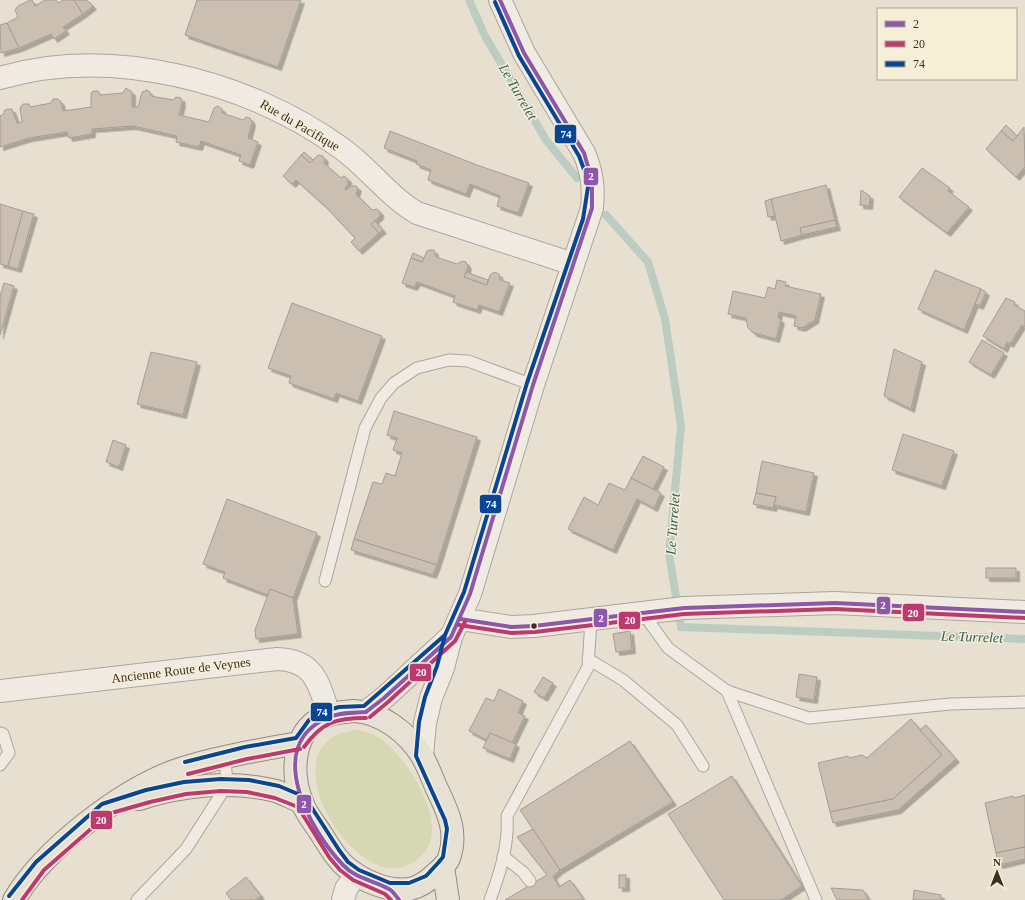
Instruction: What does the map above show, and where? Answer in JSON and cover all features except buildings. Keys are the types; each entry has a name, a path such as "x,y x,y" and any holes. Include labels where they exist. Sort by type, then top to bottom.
{"main road":[{"path":"347,712 366,712 383,718 400,732 422,756 451,818 453,830 449,859 443,867 429,880 410,889 394,894 356,875 344,866 334,854 302,802 296,775 299,743 313,724 329,715 347,712"},
{"path":"14,900 40,866 69,839 105,809 141,787 177,770 225,758 299,743"},
{"path":"105,809 148,796 185,788 227,785 248,786 277,792 302,802"},
{"path":"443,867 448,900"}],"street":[{"path":"422,756 425,723 431,698 470,594 533,385 592,208 594,187 591,170 584,153 524,53 500,0"},
{"name":"Rue du Pacifique","path":"0,78 21,72 102,66 145,70 196,80 256,100 302,123 342,149 401,204 417,213 574,264"},
{"path":"366,712 384,698 456,628 510,627 591,620 677,610 835,603 1025,612"},
{"name":"Ancienne Route de Veynes","path":"0,691 277,659 290,659 300,662 312,672 329,715"},
{"path":"343,900 346,889 356,875"}],"lane":[{"path":"325,581 365,428 381,398 394,383 417,368 449,360 468,361 533,385"},
{"path":"647,614 650,623 668,648 727,691 809,718 950,704 1025,702"},
{"path":"490,900 500,874 508,830 507,816 588,667 591,620"},
{"path":"588,660 623,680 677,725 703,766"},
{"path":"727,691 816,900"},
{"path":"0,733 3,734 9,753 0,765"},
{"path":"137,900 186,849 227,785 225,758"},
{"path":"503,856 523,872 530,881"}],"green space":[{"path":"358,730 378,737 401,758 412,773 428,807 432,824 431,840 421,856 405,866 398,868 377,864 356,851 337,830 323,805 316,779 318,756 331,739"}],"waterway":[{"name":"Le Turrelet","path":"469,0 485,36 546,140 577,178"},
{"name":"Le Turrelet","path":"606,215 648,262 665,319 681,426 669,554 681,627 1025,639"}],"transit line":[{"name":"2","path":"366,712 384,698 451,637 470,594 533,385 592,208 592,180 584,153 524,53 500,0"},
{"name":"74","path":"9,896 36,862 102,804 146,790 184,782 221,779 249,780 279,786 305,797 348,862 359,870 390,883 409,883 426,876 443,857 447,829 445,820 416,756 419,722 425,697 437,666 445,635 464,592 527,383 583,219 588,187 585,172 579,156 519,56 495,2"},
{"name":"2","path":"460,619 511,627 534,626 684,608 835,603 1025,612"},
{"name":"20","path":"459,625 511,633 535,632 684,614 835,609 1025,618"},
{"name":"20","path":"370,717 455,641 465,622"},
{"name":"74","path":"185,762 245,747 296,738 309,720 318,713 339,707 364,706 445,635"},
{"name":"2","path":"366,712 346,713 332,716 308,731 298,748 295,768 299,789 307,811 330,850 348,870 390,890 399,900"},
{"name":"20","path":"304,747 317,732 330,723 346,719 366,718"},
{"name":"20","path":"188,774 247,759 300,749"},
{"name":"20","path":"22,900 44,870 108,814 186,794 221,791 247,792 275,798 298,807 329,857 340,870 353,880 385,894 391,900"}]}
